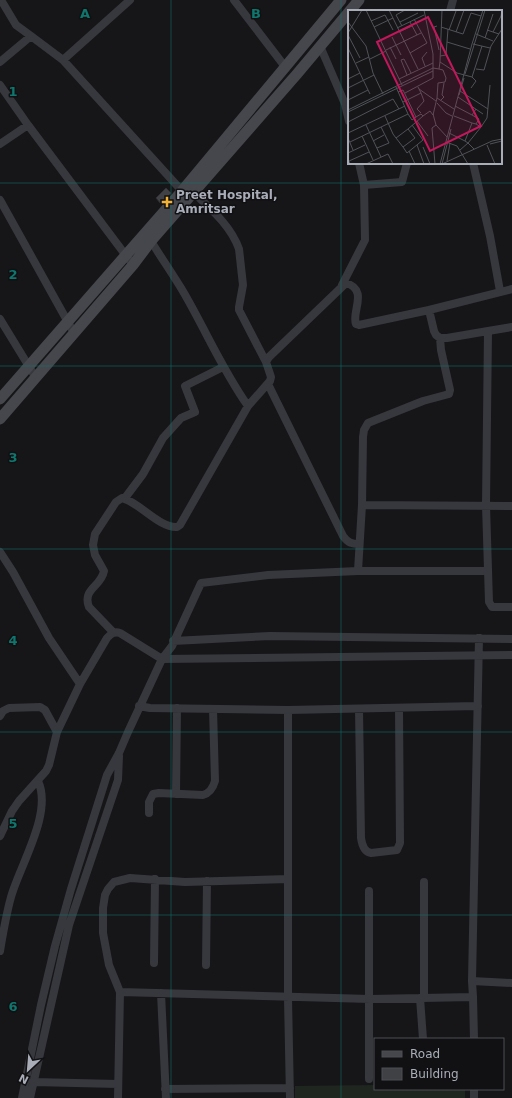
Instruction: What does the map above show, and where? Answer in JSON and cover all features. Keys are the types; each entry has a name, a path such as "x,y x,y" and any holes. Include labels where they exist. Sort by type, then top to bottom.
{"street":[{"path":"1,0 16,25 63,60 182,191"},
{"path":"63,60 130,0"},
{"path":"234,0 286,68"},
{"path":"350,10 359,0"},
{"path":"450,10 453,0"},
{"path":"0,399 182,191 286,68 337,2 346,14 194,193 151,241 133,265 0,418"},
{"path":"0,62 31,36"},
{"path":"320,46 345,104 348,117"},
{"path":"0,85 28,125 133,265"},
{"path":"0,144 28,125"},
{"path":"266,362 269,357 342,285 365,240 364,185 359,164"},
{"path":"364,185 402,182 407,164"},
{"path":"473,164 490,236 500,291"},
{"path":"125,498 169,526 177,527 182,521 248,406 271,379 266,362 239,310 243,285 239,249 237,244 225,225 194,193"},
{"path":"0,200 74,333"},
{"path":"151,241 184,294 223,367 248,406"},
{"path":"342,285 346,283 351,284 359,296 355,320 356,324 359,325 429,310 512,288"},
{"path":"429,310 434,331 440,338 512,327"},
{"path":"0,319 36,378"},
{"path":"488,331 486,505 489,602 490,606 512,607"},
{"path":"358,571 362,505 363,437 366,426 368,423 423,401 448,395 450,392 441,350 440,338"},
{"path":"223,367 185,386 195,412 182,418 163,438 144,474 125,498 122,498 116,502 95,534 93,545 95,555 104,571 100,580 91,589 86,598 88,607 113,632 120,633 162,659 512,655"},
{"path":"268,384 343,536 348,542 352,544 359,544"},
{"path":"362,505 512,506"},
{"path":"0,552 13,572 49,638 80,684"},
{"path":"22,1098 42,998 55,946 71,889 107,775 120,753 162,659 172,646 201,583 268,575 358,571 488,571"},
{"path":"0,836 12,811 19,801 43,775 49,765 57,732 80,684 107,638 113,632"},
{"path":"173,641 270,636 512,639"},
{"path":"474,1038 474,997 472,981 479,638"},
{"path":"140,706 150,708 288,710 478,706"},
{"path":"0,716 3,711 9,708 40,707 45,710 57,732"},
{"path":"176,794 177,708"},
{"path":"360,709 361,838 362,846 371,853 397,850 400,843 398,708"},
{"path":"149,813 149,802 153,794 203,795 209,792 212,788 214,781 213,709"},
{"path":"288,710 288,998 290,1098"},
{"path":"30,1098 69,925 118,780 120,753"},
{"path":"0,951 12,896 22,866 36,834 42,793 38,781"},
{"path":"118,1098 120,992 109,965 106,949 102,908 108,889 114,882 130,878 185,882 288,879"},
{"path":"154,964 155,879"},
{"path":"206,881 206,965"},
{"path":"423,1038 422,998 424,882"},
{"path":"369,891 369,1079"},
{"path":"472,981 512,983"},
{"path":"120,992 288,998 370,999 474,997"},
{"path":"161,993 166,1098"},
{"path":"33,1082 118,1084"},
{"path":"165,1088 290,1088"}],"shaded area":[{"path":"374,1085 374,1090 465,1090 465,1098 295,1098 295,1086"}],"building":[{"path":"166,188 171,193 161,204 156,198"}],"place":[{"name":"Preet Hospital, Amritsar","path":"167,202"}]}
